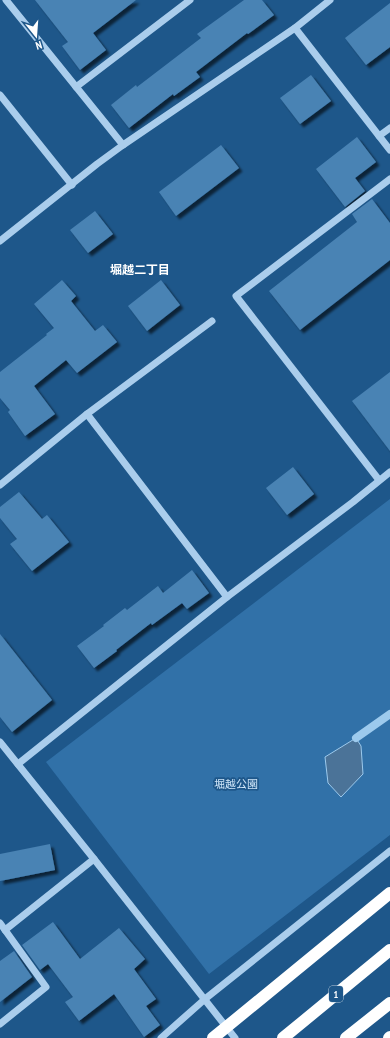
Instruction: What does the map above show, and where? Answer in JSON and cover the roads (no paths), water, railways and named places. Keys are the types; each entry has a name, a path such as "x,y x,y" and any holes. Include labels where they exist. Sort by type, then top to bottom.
{"highway":[{"path":"213,1038 390,893"},
{"name":"1","path":"283,1038 390,950"},
{"path":"346,1038 390,1002"}],"street":[{"path":"6,0 123,145"},
{"path":"76,87 190,0"},
{"path":"0,241 123,145 295,28 330,0"},
{"path":"295,28 390,150"},
{"path":"0,95 72,185"},
{"path":"379,136 390,128"},
{"path":"379,480 236,296 390,179"},
{"path":"0,485 87,414 212,321"},
{"path":"87,414 227,597"},
{"path":"18,764 227,597 353,502 390,472"},
{"path":"0,742 235,1038"},
{"path":"161,1038 205,999 390,851"},
{"path":"5,930 94,859"},
{"path":"0,923 46,987 0,1024"}],"waterway":[{"path":"356,738 390,714"}],"district":[{"name":"堀越二丁目","path":"140,269"}],"park label":[{"name":"堀越公園","path":"236,784"}]}
